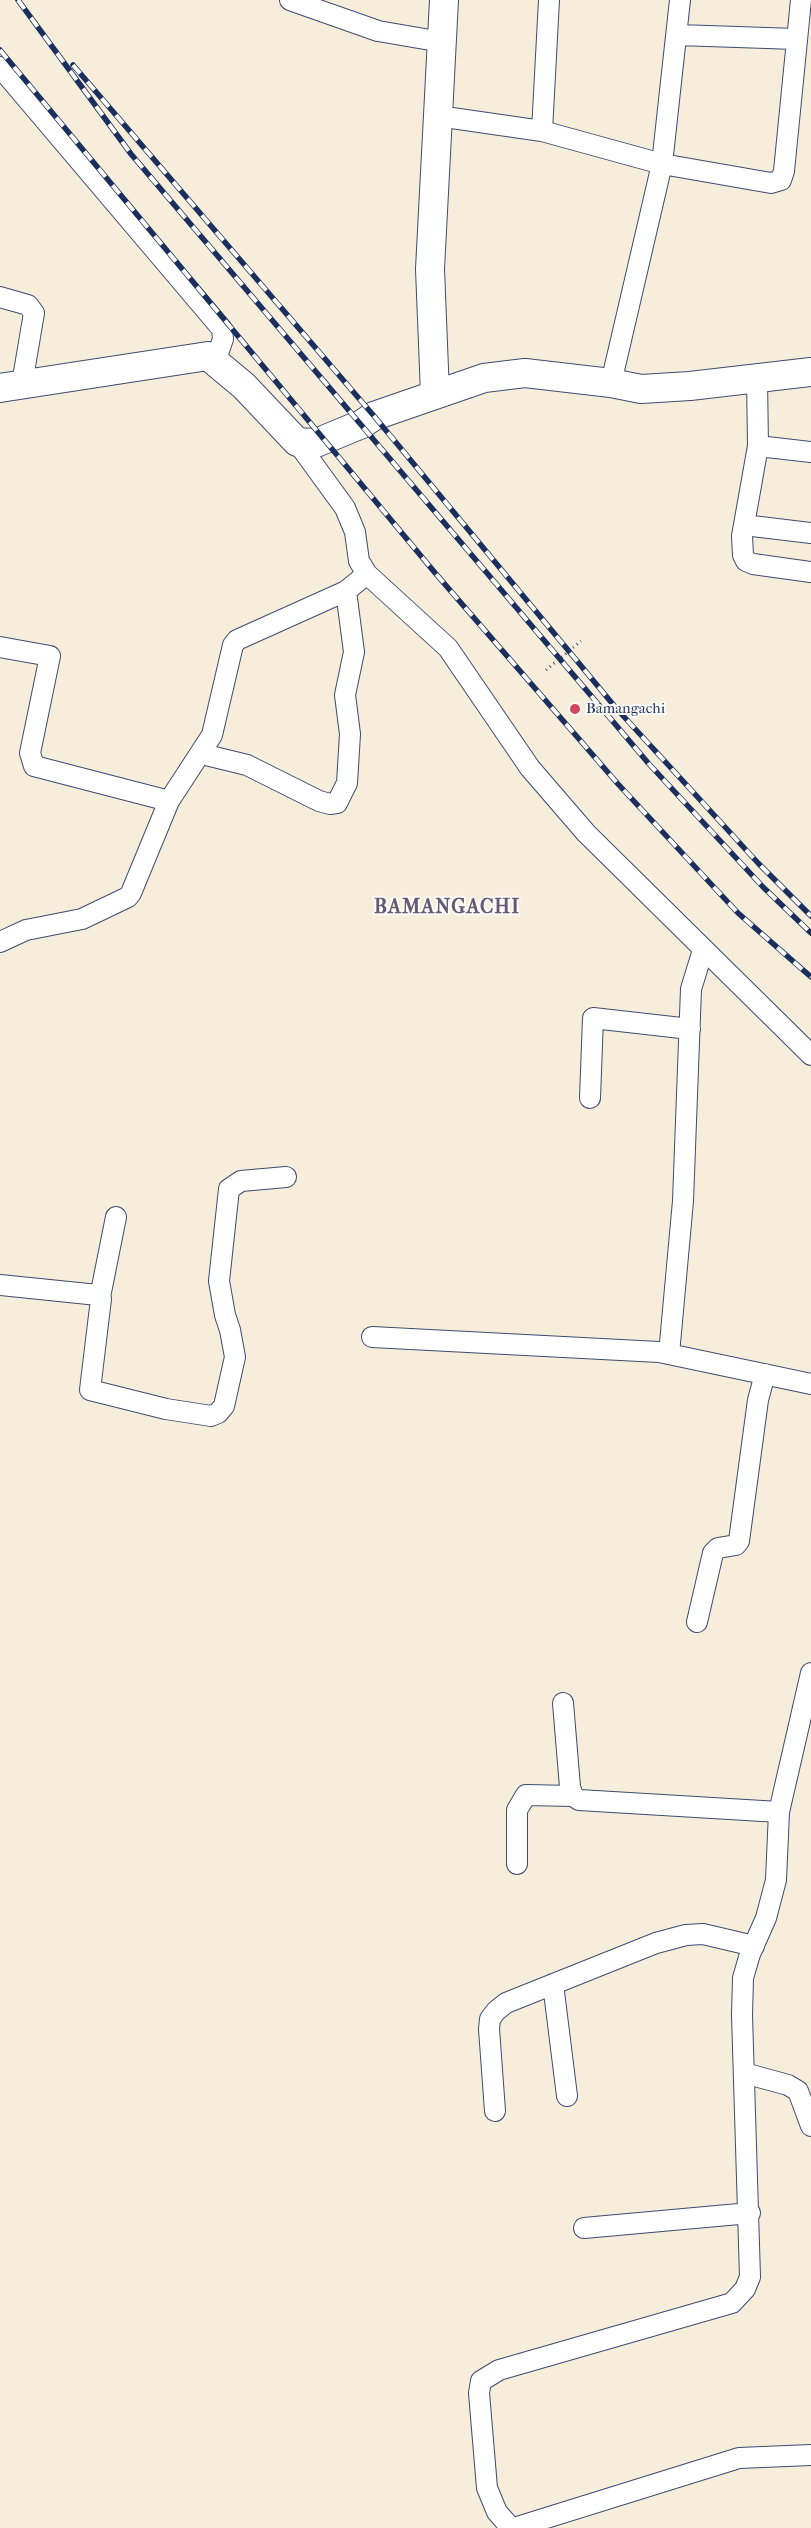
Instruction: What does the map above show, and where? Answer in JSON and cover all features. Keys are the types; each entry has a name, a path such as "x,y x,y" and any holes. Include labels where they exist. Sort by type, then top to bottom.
{"street":[{"path":"290,0 378,31 442,42"},
{"path":"435,394 430,269 444,0"},
{"path":"542,131 549,0"},
{"path":"611,382 662,164 678,35 680,0"},
{"path":"438,116 542,131 662,164 771,182 781,180 784,171 801,0"},
{"path":"678,35 796,39"},
{"path":"0,67 222,329 223,339 215,362"},
{"path":"0,297 28,305 34,313 11,386 208,356 244,386 297,442 345,508 355,532 359,561 367,574 448,648 530,768 586,833 811,1056"},
{"path":"297,442 316,443 362,424 374,416 484,378 525,373 611,382 641,389 690,386 811,372"},
{"path":"757,378 758,446 744,525 743,555 746,561 753,564 811,572"},
{"path":"758,446 811,452"},
{"path":"744,525 811,533"},
{"path":"0,942 19,932 82,919 128,898 169,801 202,754 212,735 230,654 237,640 346,591 367,574"},
{"path":"202,754 247,765 319,800 330,804 337,803 347,783 350,734 345,696 354,652 346,591"},
{"path":"0,647 50,656 30,753 34,766 169,801"},
{"path":"669,1354 683,1201 692,989 703,950"},
{"path":"590,1098 593,1018 690,1029"},
{"path":"116,1217 100,1296 90,1390 166,1409 211,1416 218,1413 224,1406 235,1357 230,1330 225,1316 220,1281 229,1189 241,1181 286,1177"},
{"path":"0,1285 100,1296"},
{"path":"372,1337 645,1351 669,1354 811,1384"},
{"path":"697,1622 713,1553 718,1548 736,1545 738,1541 758,1400 765,1374"},
{"path":"811,1673 779,1812 776,1880 766,1918 743,1978 742,2016 750,2213 750,2277 745,2289 732,2303 499,2370 481,2381 479,2393 487,2488 497,2512 513,2528 739,2458 811,2455"},
{"path":"563,1703 570,1787 573,1796"},
{"path":"517,1864 517,1810 526,1795 573,1796 579,1800 779,1812"},
{"path":"495,2110 490,2019 506,2003 656,1943 686,1935 703,1934 754,1946"},
{"path":"553,1984 567,2096"},
{"path":"744,2073 788,2085 798,2091 811,2126"},
{"path":"584,2228 750,2213"}],"path":[{"path":"546,670 581,641"}],"railway":[{"path":"18,0 131,154 649,764 763,887 811,933"},
{"path":"0,50 436,574 618,784 738,913 811,977"},
{"path":"73,65 374,416 616,708 758,863 811,916"}],"place":[{"name":"Bamangachi","path":"575,709"}],"district":[{"name":"BAMANGACHI","path":"447,908"}]}
